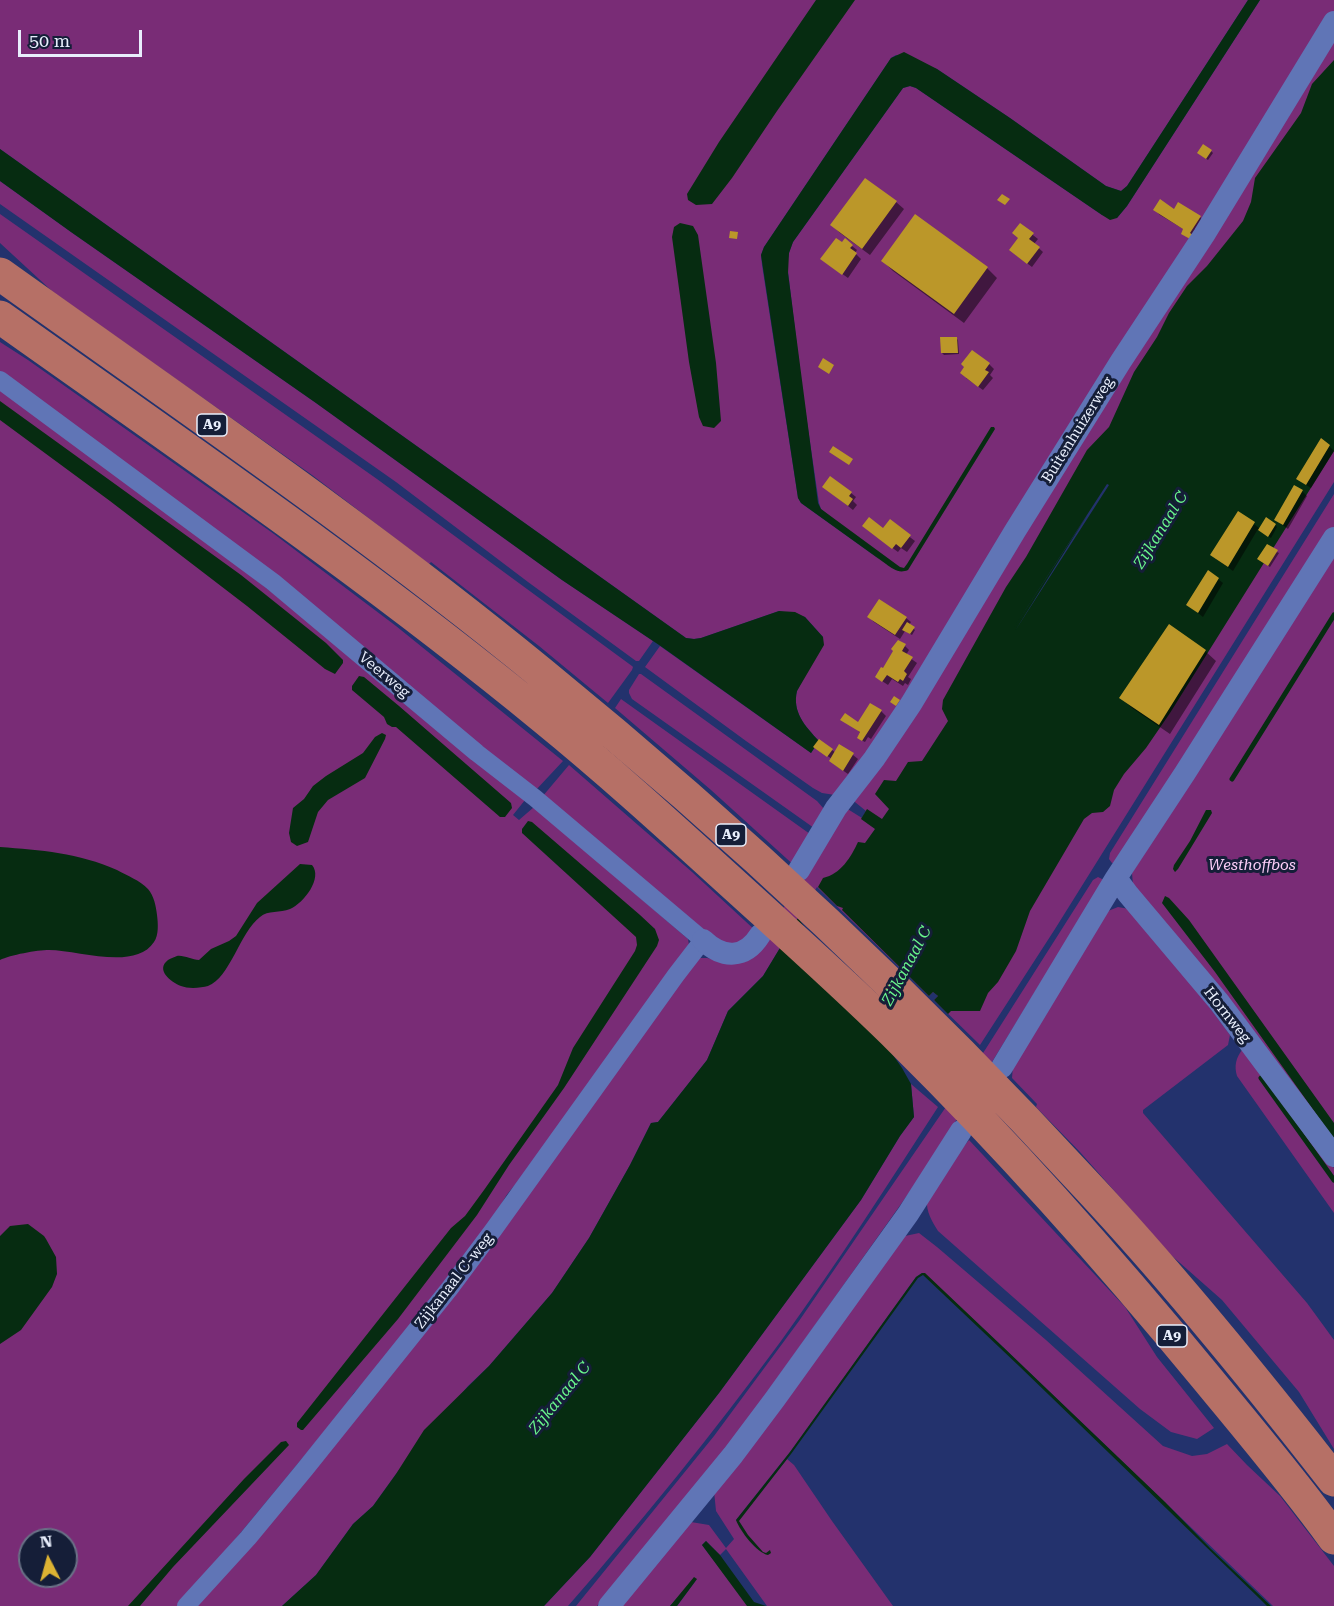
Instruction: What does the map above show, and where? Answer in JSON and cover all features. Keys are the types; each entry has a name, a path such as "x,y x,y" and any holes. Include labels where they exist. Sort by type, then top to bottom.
{"highway":[{"name":"A9","path":"0,274 272,468 422,579 547,678 733,837 928,1021 1093,1191 1259,1384 1334,1480"},
{"name":"A9","path":"0,317 252,496 407,611 544,718 703,855 803,946 903,1042 1081,1230 1243,1422 1334,1538"}],"street":[{"name":"Buitenhuizerweg","path":"799,870 836,808 874,759 911,704 1015,531 1121,361 1204,235 1334,22"},
{"name":"Veerweg","path":"0,380 273,582 719,952 734,953 747,949 760,935"},
{"path":"1002,1067 1116,878 1334,538"},
{"name":"Hornweg","path":"1116,878 1219,1002 1334,1156"},
{"name":"Zijkanaal C-weg","path":"186,1606 248,1538 450,1288 703,940"},
{"path":"609,1606 733,1455 775,1399 908,1214 960,1131"}],"green space":[{"path":"0,0 1248,0 1127,186 1121,191 1106,186 937,69 896,55 891,58 764,247 761,255 762,265 798,498 801,503 879,559 821,509 819,503 787,263 793,242 903,88 910,86 916,88 1102,215 1117,218 1260,0 1334,0 1334,14 923,675 835,795 822,793 813,788 645,667 660,646 811,753 819,741 801,718 796,699 797,691 823,637 805,617 779,611 701,638 686,638 0,149"},
{"path":"1334,30 1334,482 980,1045 934,1000 938,996 933,992 929,996 817,887 763,976 728,1011 707,1060 658,1122 651,1123 589,1238 552,1293 489,1366 468,1386 396,1474 373,1506 353,1524 316,1575 282,1606 191,1606 698,958 730,963 758,949 846,808 862,818 866,811 850,798"},
{"path":"0,181 316,403 562,580 653,641 639,661 528,582 396,482 0,204"},
{"path":"0,214 377,479 632,666 632,670 608,703 431,562 429,564 312,475 52,291 0,243"},
{"path":"0,342 274,534 396,626 563,761 535,791 0,377"},
{"path":"0,390 241,568 374,673 525,800 513,815 519,820 534,807 688,939 689,945 507,1195 497,1216 348,1403 180,1606 0,1606"},
{"path":"1334,494 1334,529 1112,863 1109,859 1110,853"},
{"name":"Westhoffbos","path":"1334,556 1334,1148 1133,885 1132,873"},
{"path":"639,674 817,801 824,809 814,828 632,699 629,690"},
{"path":"621,699 810,834 797,868 615,708"},
{"path":"569,765 757,932 738,943 721,944 542,797"},
{"path":"1098,877 1104,880 955,1122 950,1135 715,1466 597,1606 576,1606 714,1436 799,1321 985,1050 1093,880"},
{"path":"1118,907 1129,909 1164,946 1230,1035 1228,1045 1143,1110 1143,1113 1307,1303 1334,1340 1334,1449 1299,1392 1222,1300 1171,1255 1012,1078 1013,1065 1108,911"},
{"path":"1242,1050 1269,1081 1334,1168 1334,1213 1237,1076 1236,1062"},
{"path":"911,1084 938,1107 801,1312 704,1442 568,1606 544,1606 590,1557 719,1393 861,1200 914,1117"},
{"path":"969,1140 1125,1307 1157,1357 1214,1428 1197,1439 1171,1432 1140,1409 938,1231 928,1212 929,1194"},
{"path":"919,1233 1046,1340 1163,1446 1192,1456 1207,1454 1227,1444 1280,1496 1334,1566 1334,1606 1273,1606 1003,1347 922,1273 916,1277 790,1452 736,1520 743,1527 738,1521 787,1459 794,1465 893,1606 767,1606 726,1549 720,1555 706,1541 702,1545 749,1606 677,1606 697,1579 670,1606 620,1606 691,1522 709,1525 726,1548 734,1539 716,1511 714,1491 905,1236"}],"water":[{"path":"816,0 855,0 712,204 696,205 688,200 687,194 719,142"},
{"path":"1248,0 1260,0 1127,206 1117,218 1110,220 916,88 910,86 903,88 793,242 789,253 788,273 818,503 821,509 904,568 991,427 995,429 908,570 899,571 891,568 801,503 798,498 761,255 764,247 891,58 904,52 937,69 1106,186 1121,191 1127,186"},
{"name":"Zijkanaal C","path":"1334,60 1334,451 1170,713 1146,748 1124,774 1114,790 1110,806 1103,812 1092,813 1084,819 1030,911 1016,951 998,982 988,993 980,1011 951,1011 948,1014 934,1000 938,996 933,992 929,996 842,910 843,908 837,906 818,887 823,878 840,869 849,859 858,842 865,843 875,829 861,819 867,809 882,819 889,809 875,794 884,780 896,781 908,762 922,761 948,721 942,709 943,700 1006,587 1026,557 1087,450 1109,427 1134,372 1157,337 1169,313 1187,286 1207,266 1243,221 1251,202 1255,178 1301,113 1312,84"},
{"path":"0,149 686,638 701,638 779,611 795,612 805,617 823,637 824,645 797,691 796,699 801,718 819,741 811,753 662,647 562,580 316,403 0,181"},
{"path":"680,223 693,226 698,235 716,363 721,421 714,428 703,426 699,417 689,362 672,237 674,227"},
{"path":"0,401 241,575 326,643 343,660 335,674 325,669 110,501 0,420"},
{"path":"359,676 364,677 399,706 511,803 512,808 505,817 500,817 396,727 387,724 384,717 352,690"},
{"path":"382,733 386,735 385,739 365,778 328,800 318,812 308,842 297,846 291,842 289,833 293,808 304,799 313,786 363,753 375,737"},
{"path":"1206,810 1211,810 1212,813 1175,872 1174,865"},
{"path":"528,821 532,822 655,929 659,940 657,946 477,1215 398,1319 301,1430 297,1427 297,1423 451,1228 465,1216 558,1085 573,1048 635,951 636,937 522,833"},
{"path":"0,847 74,856 103,864 137,881 148,889 154,901 158,925 154,942 145,951 120,957 49,950 24,953 0,960"},
{"path":"300,864 312,865 315,870 314,883 306,896 290,909 267,913 260,917 247,933 223,974 216,981 205,987 187,988 169,979 163,968 168,960 180,956 199,960 211,949 236,936 257,903"},
{"path":"1165,896 1189,920 1334,1123 1334,1139 1215,972 1162,903"},
{"name":"Zijkanaal C","path":"798,918 902,1068 911,1084 914,1117 861,1200 719,1393 590,1557 544,1606 282,1606 316,1575 353,1524 373,1506 424,1430 489,1366 552,1293 589,1238 651,1123 658,1122 707,1060 728,1011 763,976"},
{"path":"28,1224 46,1239 56,1257 57,1274 52,1287 21,1330 0,1344 0,1236 10,1226"},
{"path":"925,1273 1003,1347 1271,1606 1267,1606 923,1275 918,1278 791,1454 739,1521 763,1552 770,1550 771,1553 768,1555 764,1553 754,1546 736,1520 790,1452 916,1277"},
{"path":"286,1441 289,1445 173,1567 140,1606 128,1606 244,1479 281,1442"},
{"path":"706,1541 720,1555 754,1602 766,1606 747,1606 702,1545"},
{"path":"694,1577 697,1579 677,1606 670,1606"}],"pier":[{"path":"1107,484 1109,485 1015,631 1088,514 1013,629"}],"building":[{"path":"1203,144 1212,150 1206,159 1197,153"},
{"path":"865,178 897,201 862,249 830,225"},
{"path":"1002,194 1010,199 1005,205 997,200"},
{"path":"1160,199 1174,209 1178,202 1201,216 1190,233 1193,235 1190,239 1181,234 1183,229 1153,210"},
{"path":"915,214 988,267 954,314 881,261"},
{"path":"1020,223 1034,233 1029,239 1040,247 1027,264 1009,250 1018,238 1012,233"},
{"path":"730,231 738,232 737,239 729,238"},
{"path":"836,238 842,242 845,238 853,245 850,248 857,253 842,275 820,259"},
{"path":"940,337 957,337 958,353 941,353"},
{"path":"972,350 990,363 985,370 989,372 978,387 960,373 964,367 961,364"},
{"path":"823,358 834,365 829,374 818,367"},
{"path":"1321,438 1330,445 1306,485 1296,479"},
{"path":"833,446 853,459 849,465 829,452"},
{"path":"830,476 852,492 849,496 853,499 848,506 822,487"},
{"path":"1294,485 1303,490 1283,525 1274,520"},
{"path":"1238,511 1255,522 1228,567 1210,555"},
{"path":"869,517 883,528 890,519 911,535 901,548 896,544 892,549 862,526"},
{"path":"1266,517 1276,524 1268,537 1258,530"},
{"path":"1267,544 1278,550 1268,566 1257,559"},
{"path":"1208,570 1219,578 1198,613 1186,605"},
{"path":"879,599 907,617 895,635 867,617"},
{"path":"907,622 915,627 910,634 902,630"},
{"path":"1169,624 1206,650 1159,725 1119,698"},
{"path":"898,640 906,644 902,651 913,657 904,671 907,674 903,681 900,679 898,682 887,675 882,682 875,677 881,667 883,668 893,651 891,649"},
{"path":"894,696 900,700 896,706 890,702"},
{"path":"870,703 882,710 862,741 857,738 860,732 840,720 845,713 858,722"},
{"path":"819,739 833,749 827,757 813,747"},
{"path":"839,744 854,753 843,771 829,761"}],"waterway":[{"path":"1232,779 1334,615"},
{"path":"1261,1078 1334,1180"}]}
